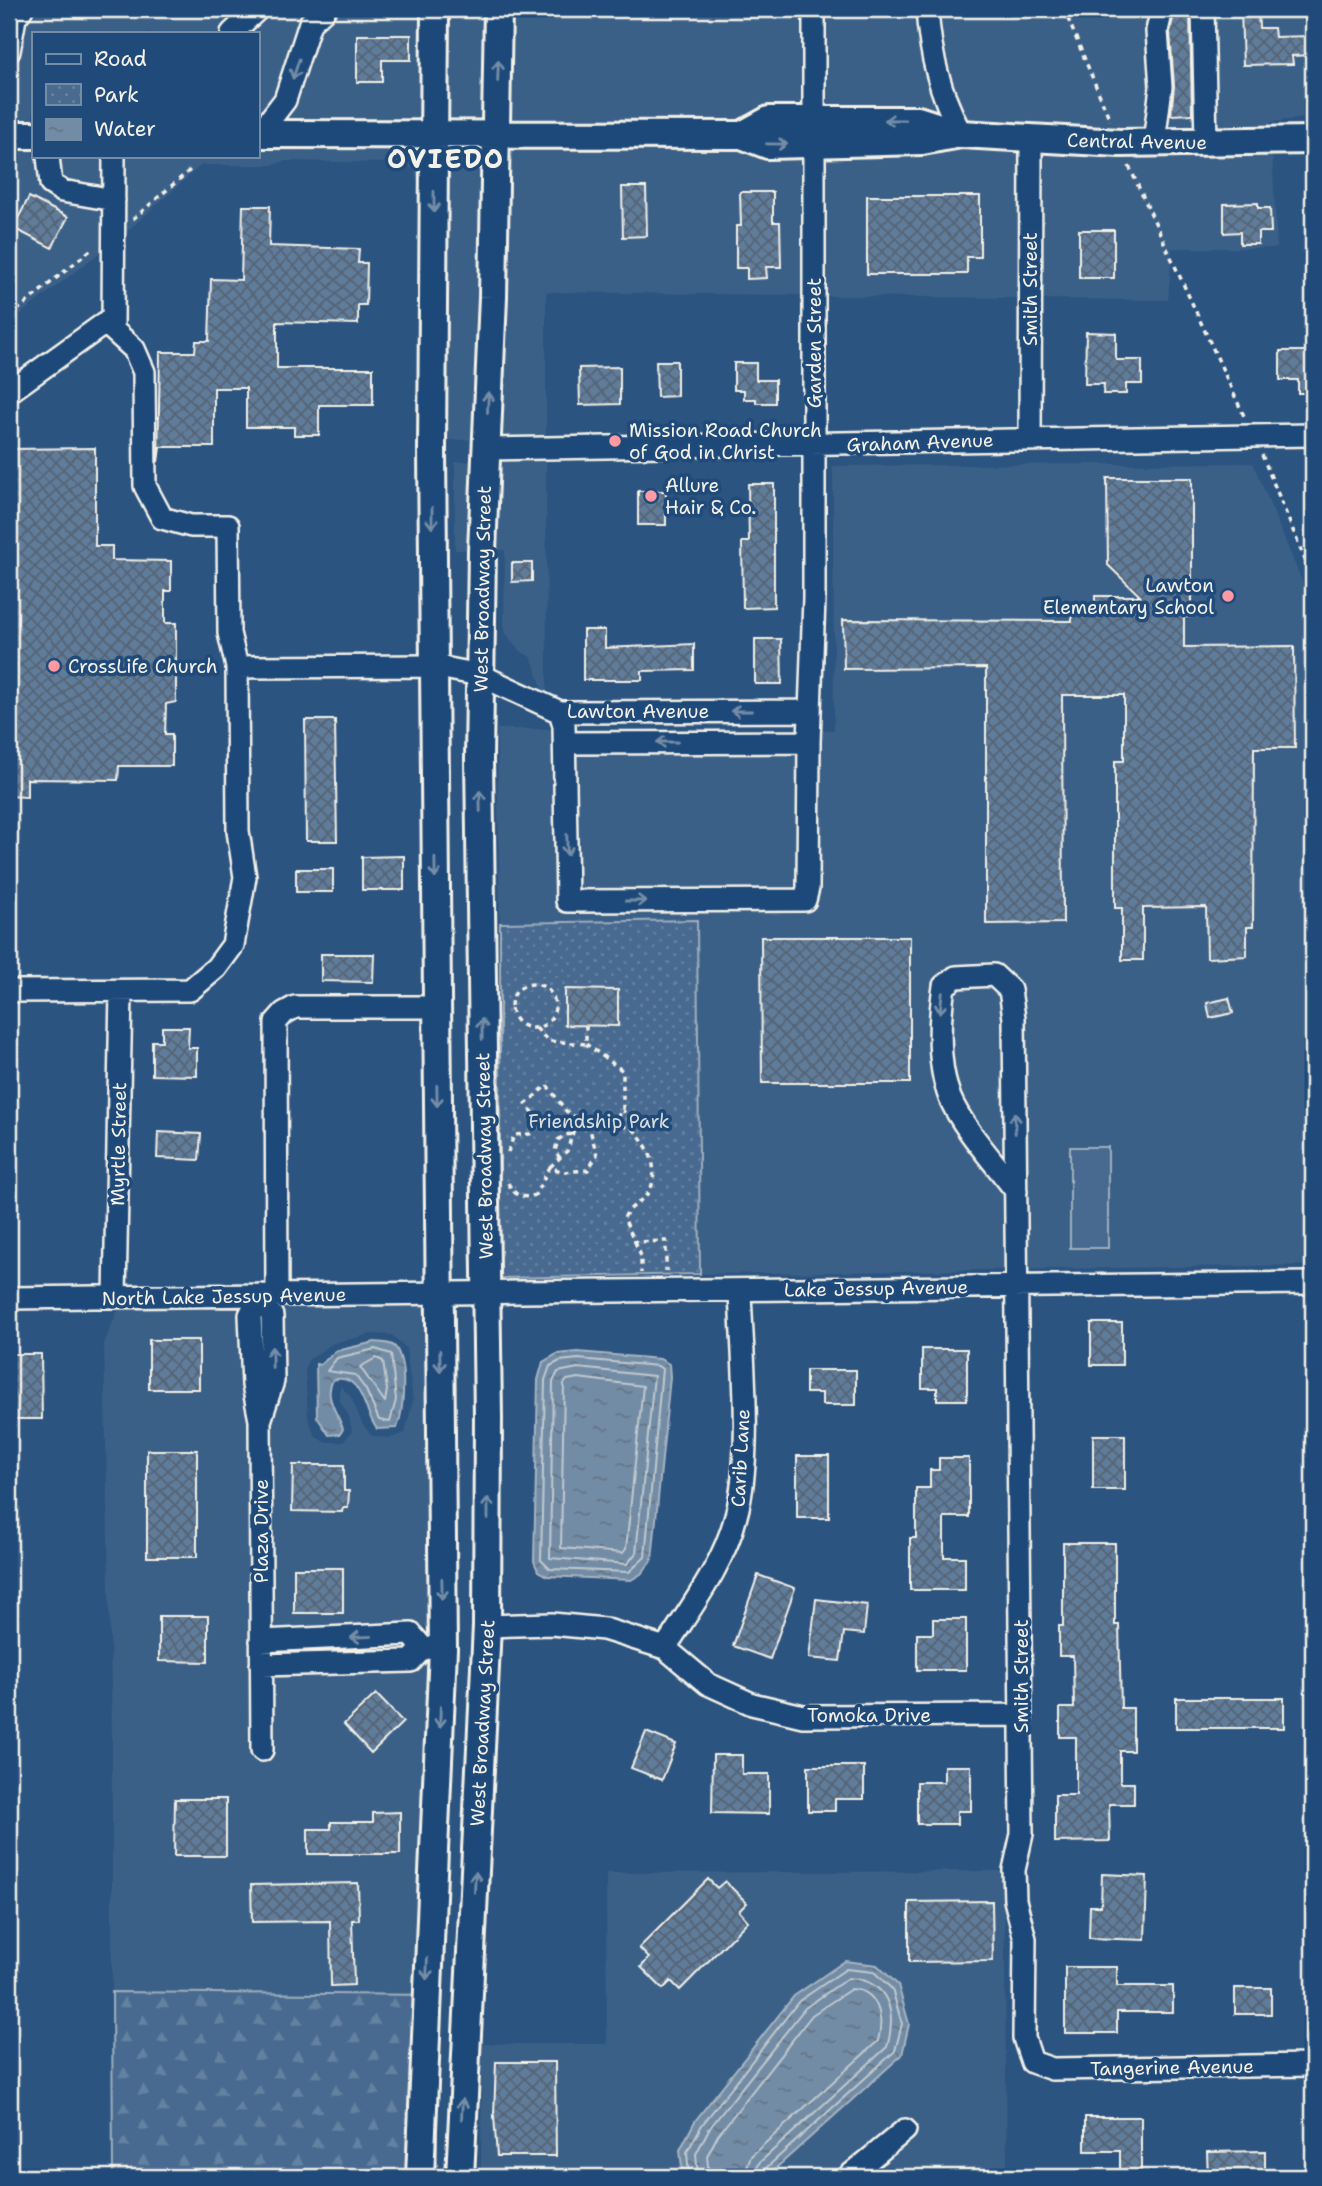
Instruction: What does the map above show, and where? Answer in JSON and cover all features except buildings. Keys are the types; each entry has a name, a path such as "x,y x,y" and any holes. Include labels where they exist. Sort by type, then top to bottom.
{"main road":[{"path":"420,2177 428,1930 437,1819 433,1649 439,1293 433,666 435,9"},
{"name":"West Broadway Street","path":"460,2177 487,1626 480,676 485,449 493,297 498,9"},
{"name":"Central Avenue","path":"742,135 769,120 814,132 922,141 961,134 1154,143 1313,140"},
{"name":"Central Avenue","path":"259,134 742,135 768,145 814,132"},
{"path":"9,135 32,135"}],"street":[{"path":"9,51 15,18 22,9"},
{"path":"226,31 258,9"},
{"path":"259,133 285,100 310,23 325,9"},
{"name":"Garden Street","path":"565,743 567,901 805,900 809,853 808,742 814,598 814,9"},
{"path":"927,9 934,66 944,101 961,134"},
{"path":"1154,143 1161,87 1157,31 1162,9"},
{"path":"1203,9 1206,142"},
{"name":"Smith Street","path":"1030,439 1031,139"},
{"path":"48,158 51,184 62,191 114,200"},
{"path":"9,991 190,990 216,968 233,945 245,877 238,831 237,667 229,633 229,526 191,526 162,518 145,486 144,372 134,349 113,330 114,158"},
{"path":"9,392 113,318"},
{"name":"Graham Avenue","path":"485,449 1313,435"},
{"name":"Lawton Avenue","path":"237,667 433,666 480,676 561,712 810,710"},
{"path":"561,712 565,743 808,742"},
{"name":"Smith Street","path":"1016,1191 951,1099 944,1073 939,1017 944,986 956,977 994,975 1010,990 1014,1018 1016,1191 1017,1286 1022,1834 1014,1870 1015,1890 1025,1939 1024,2038 1032,2062"},
{"name":"Myrtle Street","path":"115,1297 121,992"},
{"path":"268,1295 276,1023 284,1013 295,1007 436,1007"},
{"name":"Lake Jessup Avenue","path":"439,1293 1313,1283"},
{"name":"Carib Lane","path":"664,1648 720,1559 736,1517 741,1488 744,1417 740,1291"},
{"name":"North Lake Jessup Avenue","path":"9,1298 439,1293"},
{"name":"Plaza Drive","path":"262,1750 260,1420 273,1381 272,1316 268,1295"},
{"name":"Tomoka Drive","path":"487,1626 552,1624 604,1629 664,1648 708,1684 752,1704 803,1716 1021,1715"},
{"path":"261,1642 411,1634 433,1649 411,1661 261,1665"},
{"name":"Tangerine Avenue","path":"1032,2062 1052,2069 1313,2065"},
{"path":"848,2177 905,2130"}],"path":[{"path":"1064,9 1111,123"},
{"path":"1127,162 1248,424"},
{"path":"126,223 190,170"},
{"path":"9,317 94,247"},
{"path":"1259,450 1313,579"},
{"path":"536,1028 551,1019 554,1000 542,986 528,985 516,993 511,1007 516,1020 528,1028 536,1028 548,1041 566,1045 586,1044 623,1071 623,1110 633,1129 645,1141 653,1174 650,1191 624,1218 640,1256 641,1275"},
{"path":"586,1026 586,1044"},
{"path":"506,1161 514,1135 530,1134 537,1127 538,1118 526,1104 547,1085 566,1111 579,1122 589,1126 612,1123 633,1129"},
{"path":"612,1123 623,1110"},
{"path":"506,1175 516,1195 527,1198 535,1195 550,1167 560,1158 579,1122"},
{"path":"550,1167 563,1172 588,1170 597,1155 589,1126"},
{"path":"560,1158 555,1151 558,1140 565,1135 574,1134"},
{"path":"635,1242 666,1241 666,1275"}],"shaded area":[{"path":"9,9 310,9 300,20 275,96 259,117 259,32 32,32 32,125 9,125"},
{"path":"339,9 425,9 423,124 280,125 294,106 320,28"},
{"path":"449,9 803,9 803,110 758,111 758,115 741,124 445,124"},
{"path":"825,9 1313,9 1313,117 1271,122 1271,131 1120,134 825,110"},
{"path":"9,144 32,145 32,158 103,158 103,250 9,323"},
{"path":"265,144 423,144 420,389 420,189 414,169 396,163 285,161 272,165 201,165 126,232 125,158 259,158 259,146 262,148"},
{"path":"445,144 743,146 803,154 803,295 546,292 546,439 443,440"},
{"path":"961,144 1020,148 1019,298 825,296 825,153"},
{"path":"1042,149 1272,151 1277,248 1172,248 1168,300 1041,299"},
{"path":"546,458 547,702 532,658 519,650 504,631 505,550 455,550 455,462"},
{"path":"1253,463 1313,608 1313,1265 700,1274 697,920 500,923 497,729 834,730 833,466"},
{"path":"428,1303 431,1627 415,1625 272,1631 271,1420 284,1381 283,1316 278,1305","holes":["372,1334 392,1335 406,1348 413,1401 405,1433 391,1438 372,1436 363,1425 351,1397 340,1386 340,1401 349,1416 352,1432 343,1442 324,1442 314,1434 308,1418 305,1370 308,1360 333,1343"]},
{"path":"243,1305 239,1315 242,1385 249,1427 251,1759 273,1759 272,1675 415,1669 432,1660 437,1995 112,1992 112,1733 104,1344 119,1307"},
{"path":"1004,1871 1007,2177 481,2177 482,2044 607,2044 606,1873"}],"green space":[{"name":"Friendship Park","path":"697,920 700,1274 500,1278 500,923"},
{"path":"1070,1147 1108,1147 1108,1248 1070,1248"},
{"path":"112,1992 437,1995 437,2177 113,2177"}],"water":[{"path":"375,1342 387,1343 396,1348 402,1365 403,1388 397,1428 377,1429 356,1387 343,1379 333,1380 330,1399 343,1429 340,1434 329,1435 317,1417 316,1364 320,1365 336,1351"},
{"path":"578,1352 660,1359 669,1364 670,1377 652,1560 641,1574 631,1580 547,1576 538,1571 534,1561 538,1380 543,1362 557,1354"},
{"path":"845,1961 877,1965 898,1985 909,2024 902,2055 766,2177 683,2177 680,2150 695,2121 794,1996"}],"place":[{"name":"Mission Road Church of God in Christ","path":"615,441"},
{"name":"Allure Hair & Co.","path":"651,496"},
{"name":"Lawton Elementary School","path":"1228,596"},
{"name":"CrossLife Church","path":"54,666"}],"district":[{"name":"OVIEDO","path":"446,159"}]}
